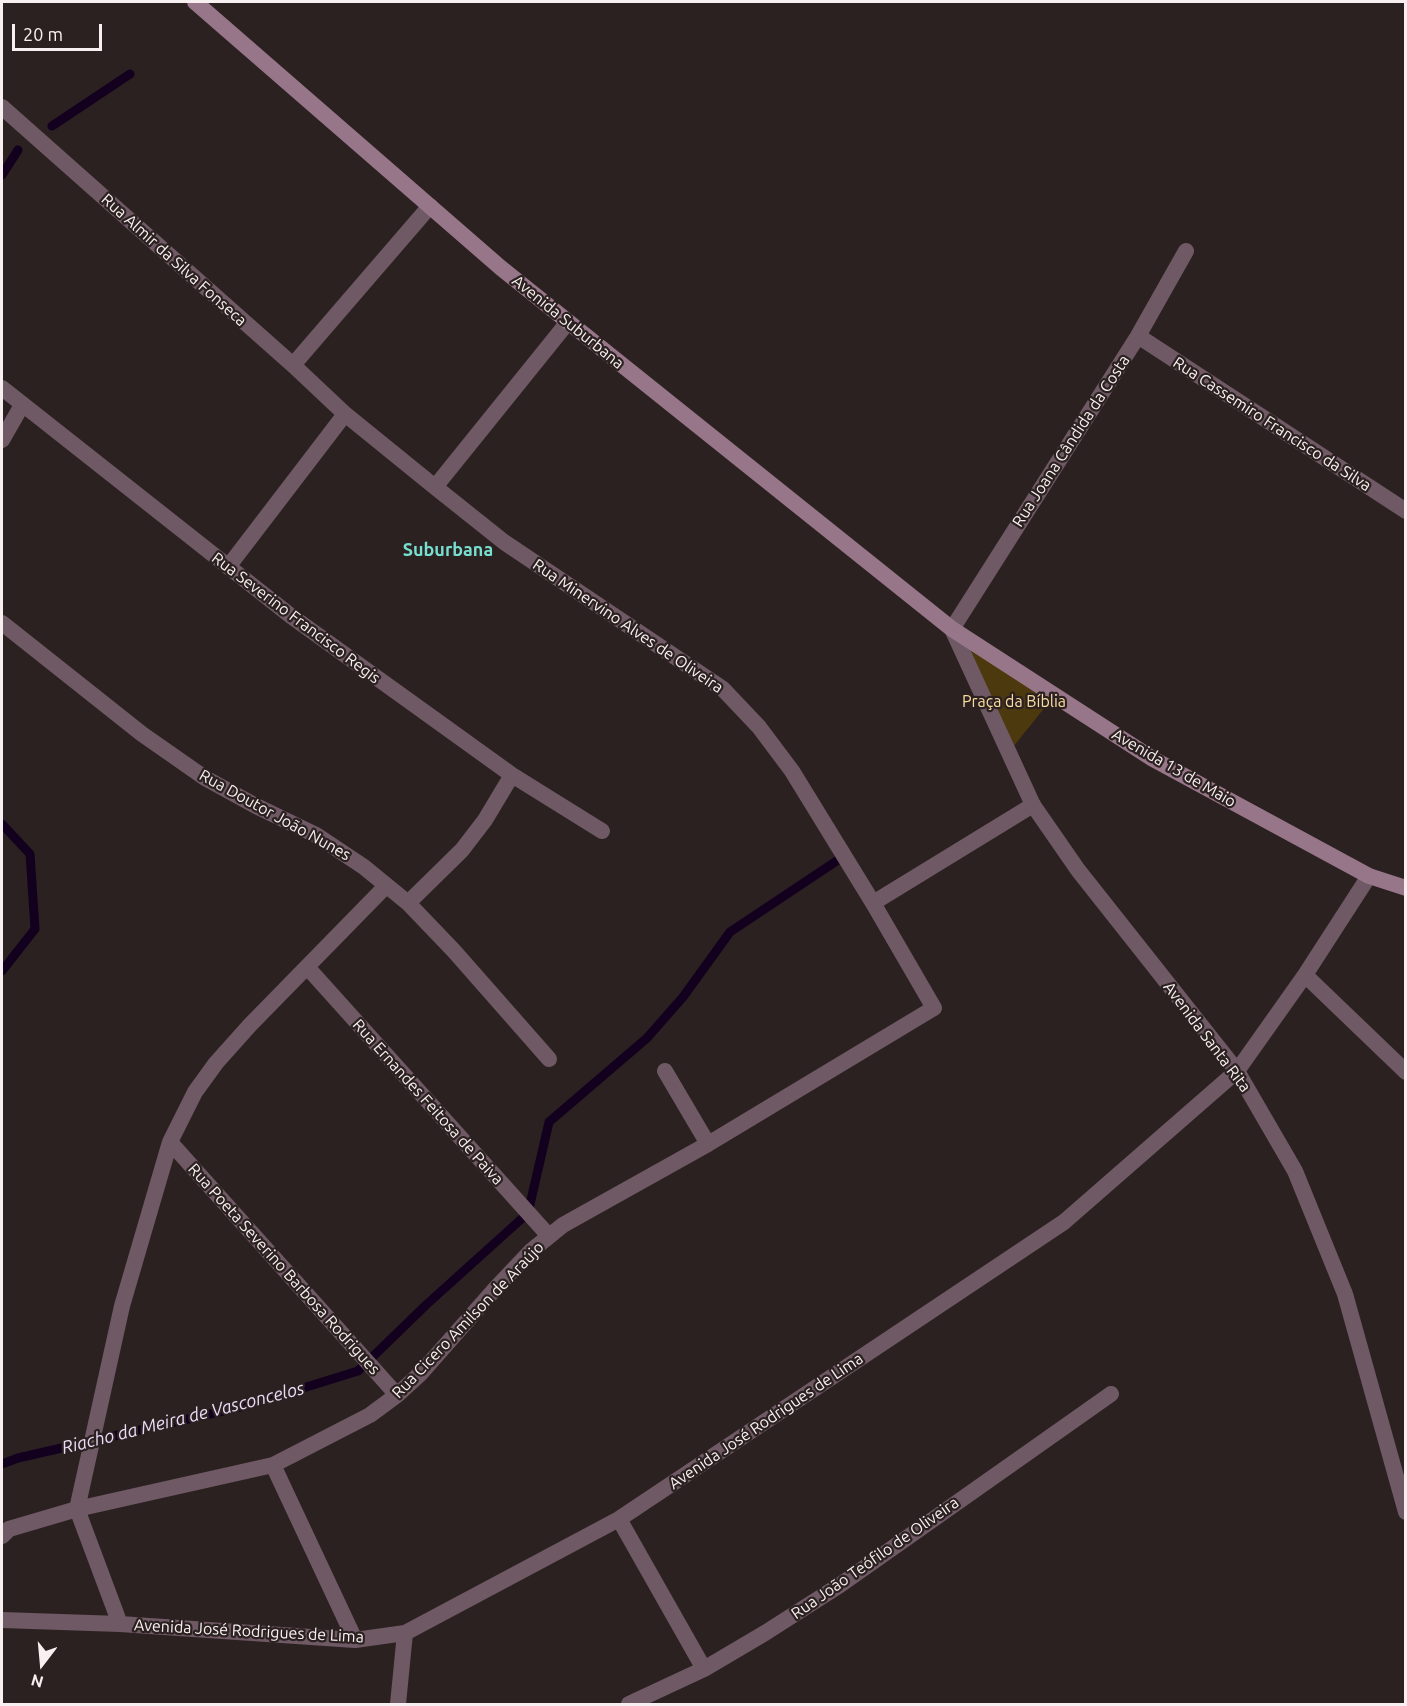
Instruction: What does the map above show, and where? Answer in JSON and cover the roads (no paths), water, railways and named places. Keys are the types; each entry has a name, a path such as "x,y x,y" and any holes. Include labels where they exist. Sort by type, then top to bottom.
{"main road":[{"name":"Avenida Suburbana","path":"195,2 501,268 951,629"},
{"name":"Avenida 13 de Maio","path":"951,629 1153,759 1369,876 1406,888"}],"street":[{"name":"Rua Almir da Silva Fonseca","path":"2,107 293,365 345,414"},
{"path":"293,365 430,206"},
{"name":"Rua Joana Cândida da Costa","path":"951,629 1138,336 1186,251"},
{"path":"435,488 568,322"},
{"name":"Rua Cassemiro Francisco da Silva","path":"1138,336 1406,511"},
{"name":"Rua Severino Francisco Regis","path":"2,388 228,567 375,678 512,775 602,831"},
{"path":"2,440 22,405"},
{"path":"228,567 345,414"},
{"name":"Rua Minervino Alves de Oliveira","path":"345,414 504,542 723,689 759,727 792,771 934,1008"},
{"name":"Rua Doutor João Nunes","path":"2,623 142,734 206,778 316,836 364,867 408,903 454,951 549,1059"},
{"name":"Avenida Santa Rita","path":"951,629 1033,805 1078,870 1237,1071 1295,1171 1345,1294 1406,1512"},
{"path":"408,903 462,850 485,820 512,775"},
{"path":"873,903 1033,805"},
{"name":"Avenida José Rodrigues de Lima","path":"2,1620 120,1624 355,1640 405,1633 619,1519 1064,1222 1237,1071 1305,975 1369,876"},
{"path":"120,1624 77,1509 122,1305 170,1142 195,1092 216,1062 250,1024 308,968 386,886"},
{"name":"Rua Ernandes Feitosa de Paiva","path":"308,968 549,1236"},
{"path":"1305,975 1406,1072"},
{"name":"Rua Cicero Amilson de Araújo","path":"2,1536 9,1529 77,1509 273,1465 370,1415 421,1373 495,1288 531,1251 563,1225 708,1144 934,1008"},
{"path":"665,1071 708,1144"},
{"name":"Rua Poeta Severino Barbosa Rodrigues","path":"170,1142 397,1395"},
{"name":"Rua João Teófilo de Oliveira","path":"629,1704 704,1669 840,1585 1111,1394"},
{"path":"273,1465 355,1640"},
{"path":"619,1519 704,1669"},
{"path":"398,1704 405,1633"}],"waterway":[{"path":"52,126 130,74"},
{"path":"2,175 18,150"},
{"path":"2,824 30,854 35,929 2,971"},
{"name":"Riacho da Meira de Vasconcelos","path":"2,1464 18,1458 245,1406 358,1371 426,1305 528,1213 549,1122 647,1038 683,997 730,932 844,856"}],"district":[{"name":"Suburbana","path":"448,550"}],"park label":[{"name":"Praça da Bíblia","path":"1014,702"}]}
